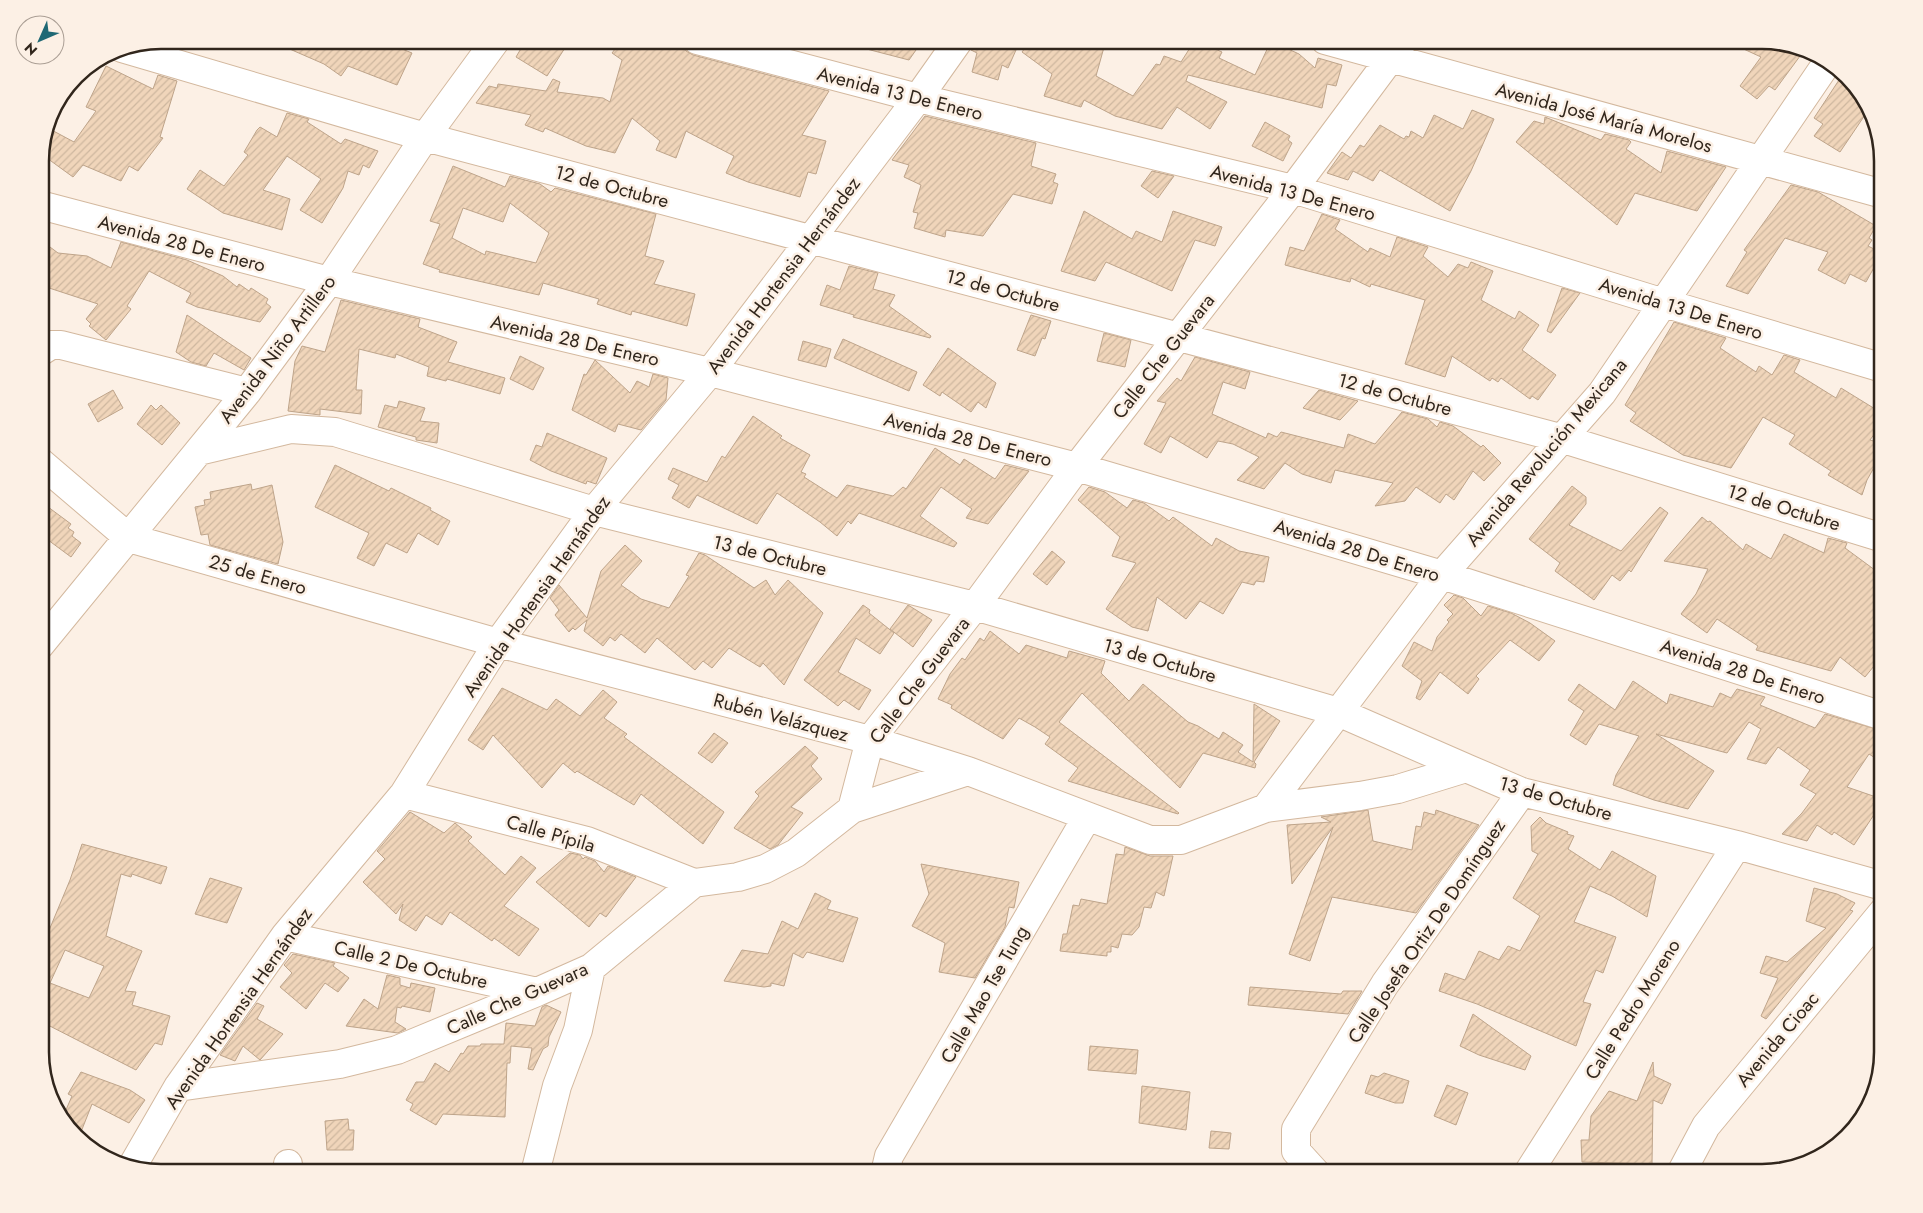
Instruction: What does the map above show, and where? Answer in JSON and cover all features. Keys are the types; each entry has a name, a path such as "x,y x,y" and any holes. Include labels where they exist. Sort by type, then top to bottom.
{"street":[{"name":"Avenida Niño Artillero","path":"49,633 129,538 246,392 329,281 425,137 489,49"},
{"name":"Avenida 13 De Enero","path":"731,49 918,98 1293,189 1664,304 1874,365"},
{"name":"Avenida Hortensia Hernández","path":"135,1161 178,1087 285,936 404,794 498,643 594,511 710,372 918,98 953,49"},
{"name":"Avenida José María Morelos","path":"1398,49 1762,160 1874,191"},
{"name":"Calle Che Guevara","path":"852,809 870,740 975,606 1077,467 1293,189 1398,49"},
{"name":"12 de Octubre","path":"135,52 425,137 1560,438 1874,535"},
{"name":"Avenida Revolución Mexicana","path":"1266,808 1442,575 1602,392 1825,68"},
{"name":"Avenida 28 De Enero","path":"49,207 329,281 710,372 1077,467 1442,575 1874,713"},
{"path":"49,349 246,392"},
{"name":"13 de Octubre","path":"199,451 291,429 335,432 594,511 975,606 1338,712 1522,792 1737,845 1874,883"},
{"name":"25 de Enero","path":"49,470 129,538 498,643"},
{"name":"Rubén Velázquez","path":"498,643 870,740 968,771 1087,817"},
{"path":"1087,817 1150,840 1181,840 1266,808 1360,796 1398,789 1466,768"},
{"path":"694,884 738,877 765,869 796,853 852,809 968,771"},
{"name":"Calle Josefa Ortiz De Domínguez","path":"1308,1164 1296,1151 1296,1130 1385,984 1522,792"},
{"name":"Calle Pípila","path":"404,794 587,840 694,884"},
{"name":"Calle Mao Tse Tung","path":"887,1164 889,1156 1087,817"},
{"name":"Calle Pedro Moreno","path":"1534,1164 1737,845"},
{"name":"Calle Che Guevara","path":"178,1087 340,1064 397,1050 591,968 694,884"},
{"name":"Avenida Cioac","path":"1686,1164 1706,1126 1874,923"},
{"name":"Calle 2 De Octubre","path":"285,936 537,992"},
{"path":"537,1164 557,1086 578,1030 591,968"}],"building":[{"path":"290,49 402,49 412,53 397,85 348,66 341,76 324,64"},
{"path":"521,49 564,49 547,76 516,57"},
{"path":"615,49 685,49 693,55 829,91 802,135 826,141 816,174 808,172 800,197 748,182 726,173 734,156 686,131 676,158 656,150 660,141 632,118 615,153 586,146 545,128 543,132 525,125 531,115 476,103 489,86 497,88 498,84 546,91 553,79 560,82 557,92 603,98 610,102 622,60 612,53"},
{"path":"867,49 917,49 909,60"},
{"path":"1024,49 1104,49 1096,76 1133,96 1156,64 1160,65 1164,56 1181,62 1189,49 1215,49 1222,52 1219,58 1255,75 1267,49 1288,49 1299,54 1315,68 1318,58 1342,65 1336,86 1327,84 1322,108 1188,75 1186,81 1227,102 1210,129 1177,107 1162,129 1115,116 1084,100 1081,107 1044,96 1052,74 1022,52"},
{"path":"1744,49 1777,50 1800,56 1775,90 1769,86 1757,99 1740,86 1761,57"},
{"path":"971,50 1016,50 1008,68 1002,65 998,80 972,72 977,53"},
{"path":"106,66 153,89 158,75 177,81 160,137 163,138 138,171 129,166 121,181 83,165 73,177 49,160 53,131 74,142 96,111 86,107"},
{"path":"1839,80 1855,98 1865,115 1840,152 1814,136 1823,124 1814,118"},
{"path":"1472,110 1494,119 1471,171 1450,211 1380,170 1373,181 1353,171 1348,180 1327,173 1342,152 1351,158 1360,145 1364,147 1380,125 1404,139 1406,136 1409,137 1411,131 1423,138 1434,115 1463,129"},
{"path":"287,113 309,119 307,122 341,144 345,139 378,151 369,168 363,165 359,175 348,171 343,188 322,223 300,210 321,179 287,156 263,190 290,199 282,230 223,213 187,189 200,170 224,186 248,155 244,152 257,130 260,127 277,137"},
{"path":"925,116 1036,143 1031,166 1056,174 1053,182 1058,184 1052,204 1013,194 983,236 946,230 945,237 914,228 918,213 913,212 921,185 904,177 909,165 892,160"},
{"path":"1545,117 1601,140 1605,134 1629,140 1631,142 1626,149 1661,173 1667,151 1726,167 1697,211 1635,193 1617,225 1516,142 1534,121 1544,124"},
{"path":"1265,122 1290,136 1288,140 1292,143 1283,161 1252,146"},
{"path":"453,166 505,187 510,176 540,184 551,192 555,188 656,214 645,256 664,261 654,284 695,294 687,326 632,311 631,315 597,304 599,299 543,283 539,295 439,272 440,270 423,264 440,224 430,221","holes":["510,203 549,233 536,263 486,251 485,255 452,238 463,208 503,222"]},
{"path":"1152,171 1174,176 1158,198 1141,186"},
{"path":"1791,185 1818,192 1874,225 1874,229 1869,238 1872,240 1868,246 1874,249 1874,268 1866,282 1850,274 1845,284 1818,270 1828,252 1785,238 1748,294 1726,286 1747,252 1744,250"},
{"path":"1084,211 1132,239 1136,231 1162,242 1173,211 1222,227 1215,246 1195,240 1172,291 1106,262 1095,281 1061,271"},
{"path":"1322,214 1340,220 1335,229 1368,252 1370,248 1390,257 1397,237 1428,247 1423,256 1448,277 1458,264 1468,268 1471,262 1493,271 1481,300 1515,319 1519,311 1539,325 1522,350 1556,375 1538,400 1532,396 1530,399 1501,378 1498,382 1492,378 1490,381 1452,356 1445,377 1405,364 1425,300 1371,284 1370,287 1351,278 1350,282 1285,265 1290,247 1304,251"},
{"path":"121,242 187,260 223,276 237,287 239,284 249,291 251,288 268,299 266,303 271,307 260,322 197,307 186,302 191,293 149,271 127,306 131,309 106,340 89,326 91,324 86,319 98,304 49,288 49,248 50,247 58,253 87,256 111,268"},
{"path":"849,266 878,273 873,289 895,295 889,306 931,336 930,338 853,317 854,315 820,305 827,285 840,290"},
{"path":"1562,288 1580,293 1551,333 1547,331"},
{"path":"341,300 420,319 418,327 457,342 448,362 505,378 500,394 447,379 446,381 427,376 429,367 396,354 395,358 359,349 356,390 362,390 361,414 320,409 320,415 288,411 295,361 302,346 325,352"},
{"path":"187,315 251,358 244,370 214,353 206,366 191,362 176,352"},
{"path":"1031,315 1051,321 1045,339 1042,338 1035,356 1017,350"},
{"path":"1674,322 1726,338 1720,348 1756,372 1759,366 1772,375 1784,355 1800,360 1794,372 1836,398 1841,388 1874,408 1874,434 1870,440 1874,441 1874,468 1862,495 1828,475 1831,471 1789,444 1795,435 1763,417 1731,468 1683,455 1630,421 1636,413 1625,405"},
{"path":"1104,333 1131,340 1125,367 1097,361"},
{"path":"843,339 917,372 909,391 834,358"},
{"path":"803,341 831,349 826,367 798,360"},
{"path":"948,348 996,383 986,408 978,402 971,412 942,392 940,396 923,385"},
{"path":"520,356 544,368 533,390 510,379"},
{"path":"1195,357 1250,372 1245,389 1223,382 1212,414 1266,438 1268,433 1277,437 1281,432 1344,448 1348,434 1375,444 1402,412 1428,419 1437,427 1440,422 1453,426 1481,447 1483,445 1501,463 1484,481 1473,471 1454,500 1446,494 1440,503 1416,487 1405,501 1375,506 1393,483 1335,470 1331,483 1302,474 1285,463 1264,489 1237,480 1259,457 1233,444 1218,441 1207,458 1170,436 1161,453 1144,444 1166,403 1157,401 1177,378 1181,381"},
{"path":"595,360 630,393 637,381 649,387 653,374 668,378 666,400 641,430 618,424 615,432 572,410 584,374 586,375"},
{"path":"113,390 123,408 98,422 88,404"},
{"path":"1319,390 1358,401 1340,420 1303,408"},
{"path":"399,401 425,408 420,421 439,423 437,443 416,440 416,437 378,427 385,405 397,408"},
{"path":"151,405 156,410 161,405 180,423 162,445 137,424"},
{"path":"753,416 782,436 780,438 810,455 801,472 806,474 804,477 837,498 847,485 893,496 903,487 906,489 935,448 960,465 964,459 995,479 1005,465 1029,471 988,524 966,518 972,509 941,487 920,516 957,543 954,547 859,513 851,524 848,521 837,536 777,493 757,524 697,495 689,508 672,498 679,485 668,479 673,468 707,482 722,456 725,458"},
{"path":"547,433 607,458 596,484 587,481 586,484 551,471 530,460 536,445 542,447"},
{"path":"335,465 389,491 391,488 431,508 430,510 450,521 438,545 418,533 407,553 386,543 374,566 357,558 369,533 315,507"},
{"path":"251,484 252,490 272,485 283,542 278,564 210,545 208,534 201,535 195,507 205,505 204,500 211,499 210,492"},
{"path":"1572,486 1586,497 1586,504 1569,525 1621,551 1660,507 1668,513 1631,572 1629,570 1620,581 1612,575 1594,600 1555,571 1560,563 1529,539"},
{"path":"1089,487 1105,492 1127,508 1133,500 1144,503 1169,521 1173,517 1212,546 1216,538 1239,551 1269,557 1264,582 1256,581 1254,585 1242,582 1223,614 1200,601 1186,619 1157,597 1148,631 1132,627 1106,609 1136,563 1112,556 1120,537 1078,500"},
{"path":"49,508 71,524 68,528 74,532 72,536 81,543 71,557 49,541"},
{"path":"1702,517 1708,522 1710,521 1743,550 1746,544 1771,559 1784,534 1824,553 1828,538 1847,543 1845,548 1874,569 1874,666 1865,677 1840,657 1831,671 1756,650 1758,646 1717,619 1707,633 1681,614 1696,594 1708,569 1664,561"},
{"path":"625,545 642,561 621,585 641,599 669,608 689,576 686,575 699,553 705,555 754,588 766,580 775,595 788,580 823,613 784,685 763,663 760,667 729,648 712,668 703,661 695,670 657,638 645,653 621,634 615,641 610,637 603,646 584,631 587,620 575,630 573,628 569,632 555,615 559,610 550,598 559,585 587,618 601,571"},
{"path":"1052,551 1065,562 1047,585 1033,574"},
{"path":"1454,595 1463,598 1481,616 1488,606 1511,613 1530,623 1555,641 1539,661 1510,640 1476,676 1479,679 1468,694 1440,672 1420,700 1416,698 1422,681 1402,666 1414,642 1432,651 1437,637 1453,614 1444,605"},
{"path":"863,605 870,610 869,613 894,633 880,654 856,638 838,672 871,690 859,710 844,700 838,706 804,680"},
{"path":"908,605 932,620 913,647 890,629"},
{"path":"990,631 1019,654 1026,645 1067,658 1069,651 1105,661 1101,673 1129,701 1143,684 1188,722 1219,739 1223,732 1243,745 1238,752 1253,762 1254,704 1280,721 1254,762 1256,764 1255,768 1203,753 1180,788 1082,693 1059,722 1179,813 1068,781 1078,768 1045,744 1050,737 1035,727 1019,718 1003,739 951,708 952,705 938,699 950,674 962,658 965,660 980,638 984,641"},
{"path":"1633,681 1667,704 1670,694 1713,707 1720,693 1731,698 1737,689 1765,697 1760,705 1815,728 1825,714 1874,728 1874,757 1869,754 1847,787 1874,796 1874,815 1854,845 1834,832 1832,835 1817,825 1807,841 1782,834 1802,813 1816,794 1800,785 1810,770 1778,747 1766,764 1747,759 1761,729 1749,722 1727,753 1656,734 1714,771 1688,809 1654,800 1613,785 1616,775 1639,736 1599,724 1586,745 1570,735 1584,711 1568,700 1579,684 1615,710"},
{"path":"502,688 547,710 556,699 580,716 603,690 617,702 604,718 627,734 624,737 724,812 703,844 641,794 634,805 577,771 575,773 563,763 542,788 493,735 483,750 468,740"},
{"path":"714,733 728,743 712,763 698,753"},
{"path":"805,746 818,758 811,766 822,779 791,807 803,813 778,845 770,849 734,828 759,796 755,792"},
{"path":"1368,810 1373,841 1412,850 1416,826 1421,827 1424,812 1435,815 1436,810 1479,825 1416,913 1332,897 1310,961 1289,954 1333,827 1292,884 1287,825 1331,822 1321,817"},
{"path":"410,812 444,833 455,823 472,837 468,841 505,875 521,856 536,868 504,906 539,929 519,956 494,938 492,941 450,912 442,925 426,915 416,931 399,920 403,904 396,914 363,882 385,859 377,851"},
{"path":"1540,817 1546,823 1574,836 1568,849 1600,870 1612,851 1656,876 1647,917 1612,896 1590,886 1574,922 1616,937 1603,973 1596,970 1583,1002 1591,1004 1576,1046 1477,1004 1439,991 1445,973 1465,980 1479,951 1499,960 1508,946 1520,951 1540,916 1513,898 1538,854 1532,851 1531,826"},
{"path":"82,844 167,867 161,884 132,874 131,877 121,874 106,936 142,951 125,991 136,992 132,1005 170,1016 162,1045 155,1043 136,1070 49,1026 49,930 70,880","holes":["65,950 104,966 89,998 50,983"]},
{"path":"1125,847 1150,856 1173,856 1164,896 1156,892 1151,908 1144,907 1139,927 1132,935 1122,934 1118,948 1111,946 1111,952 1107,952 1107,956 1060,951 1063,934 1067,934 1073,905 1079,906 1081,899 1107,904 1116,854 1124,855"},
{"path":"570,853 580,855 583,859 585,857 595,861 604,872 608,866 636,877 606,917 600,913 589,927 536,882"},
{"path":"921,864 1019,882 1014,908 1009,907 1005,927 975,978 939,972 945,943 912,926 929,894"},
{"path":"210,878 242,888 227,923 195,914"},
{"path":"1814,888 1837,894 1855,903 1850,910 1853,911 1766,1019 1761,1016 1778,978 1760,973 1766,956 1787,962 1826,928 1806,921"},
{"path":"815,893 831,901 827,909 858,918 843,962 807,952 803,958 793,953 784,986 771,983 771,986 764,987 724,981 742,950 768,954 782,921 798,929"},
{"path":"293,954 335,963 333,966 349,978 338,992 325,983 306,1009 280,987 292,973 284,965"},
{"path":"387,975 400,978 400,985 410,988 411,983 435,988 430,1012 402,1006 401,1008 397,1007 395,1022 406,1029 398,1033 346,1026 364,999 378,1009"},
{"path":"1250,987 1341,994 1343,991 1362,991 1348,1014 1248,1005"},
{"path":"257,1003 264,1006 257,1019 283,1034 260,1060 243,1046 235,1061 220,1055"},
{"path":"546,1005 561,1012 549,1037 548,1046 543,1049 533,1070 528,1069 532,1048 511,1046 510,1063 507,1063 505,1117 443,1114 436,1125 410,1110 413,1104 406,1100 416,1082 424,1082 435,1063 449,1072 461,1053 463,1054 468,1046 504,1044 506,1023 535,1026 542,1007"},
{"path":"1473,1014 1531,1056 1525,1070 1479,1055 1460,1046"},
{"path":"1090,1046 1138,1050 1136,1074 1088,1070"},
{"path":"1653,1062 1654,1076 1671,1084 1662,1104 1653,1100 1652,1164 1582,1162 1581,1140 1589,1140 1591,1116 1609,1091 1637,1101"},
{"path":"81,1072 130,1090 145,1100 129,1123 92,1104 81,1131 66,1111 72,1096 68,1094"},
{"path":"1384,1073 1409,1081 1403,1103 1395,1103 1365,1093 1371,1075 1378,1077"},
{"path":"1447,1085 1468,1093 1456,1125 1434,1116"},
{"path":"1142,1086 1190,1092 1186,1130 1139,1123"},
{"path":"348,1119 349,1130 354,1130 353,1150 327,1150 325,1121"},
{"path":"1211,1131 1231,1133 1229,1149 1209,1148"}]}
